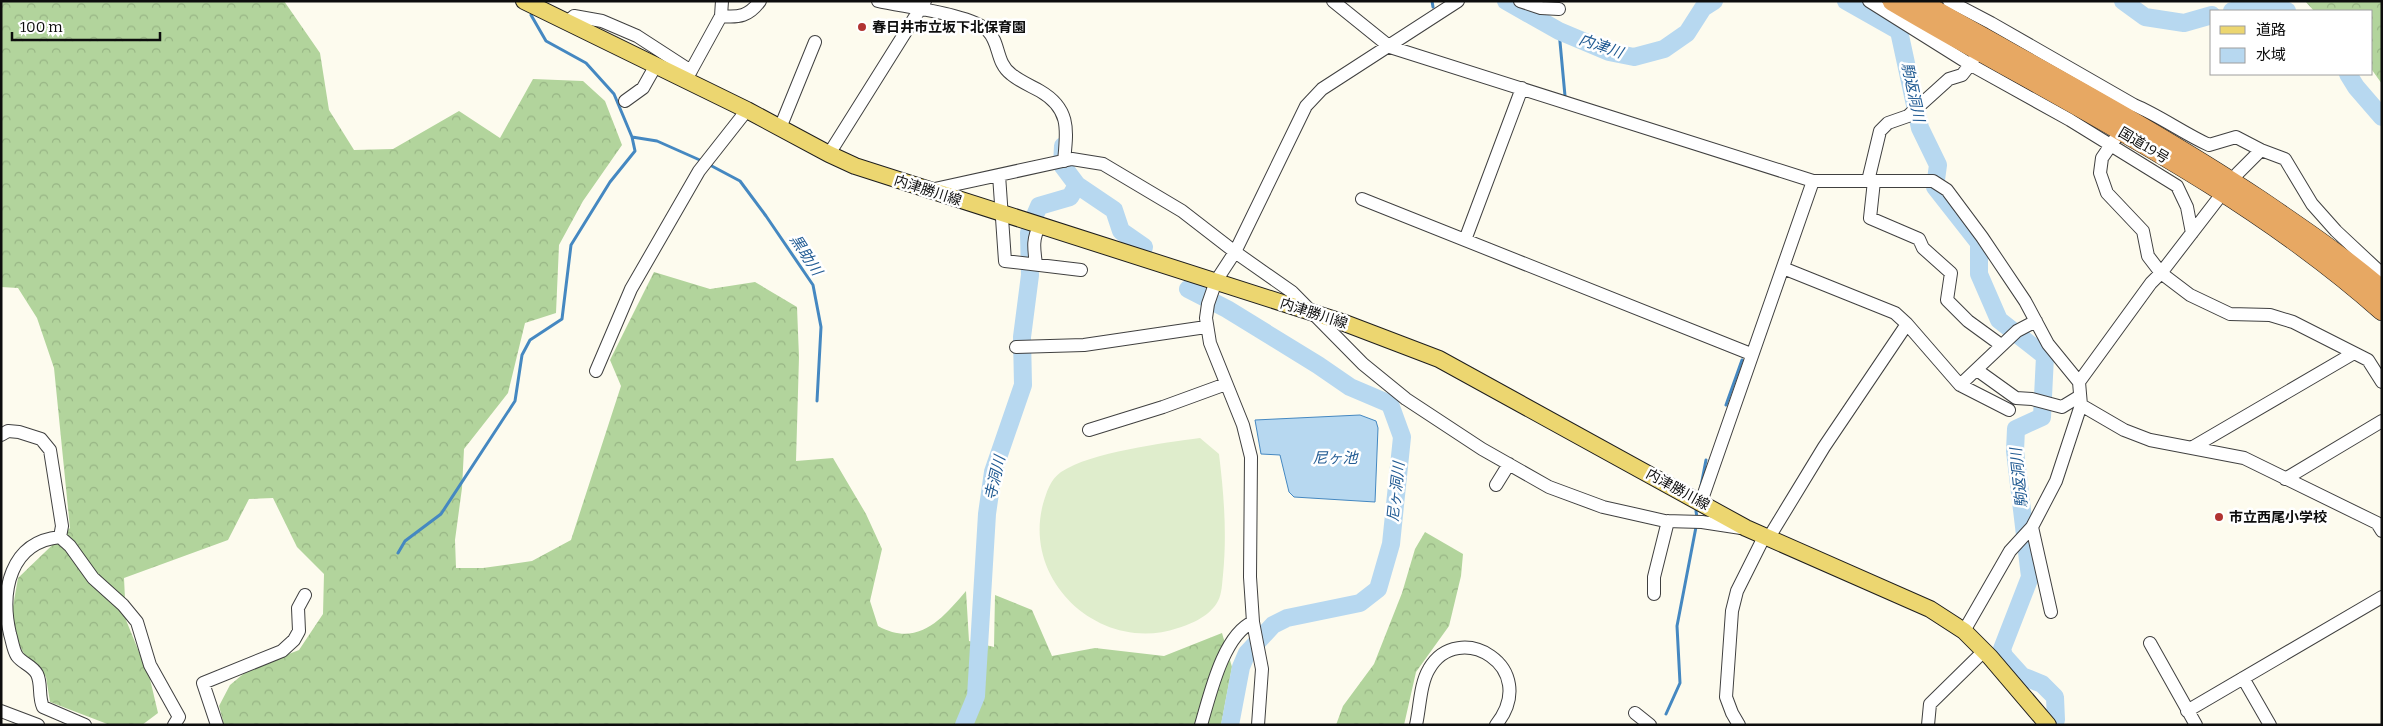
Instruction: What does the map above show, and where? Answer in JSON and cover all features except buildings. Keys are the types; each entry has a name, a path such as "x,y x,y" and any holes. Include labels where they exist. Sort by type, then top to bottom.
{"highway":[{"name":"国道19号","path":"1892,1 1964,44 2300,226 2382,290"},
{"name":"国道19号","path":"1919,1 2118,112 2228,188 2382,311"}],"main road":[{"name":"内津勝川線","path":"524,1 656,65 689,76 780,128 855,166 1040,225 1212,292 1314,313 1439,359 1746,528 1930,608 1964,631 1984,651 2048,725"}],"street":[{"path":"567,22 574,16 602,21 637,36 689,76 721,16 722,1"},
{"path":"721,16 737,17 747,15 760,1"},
{"path":"878,1 923,6 988,30 1004,68 1011,75 1052,98 1060,107 1066,125 1064,161"},
{"path":"1333,1 1390,46 1813,180 1933,181 1947,190 1982,237 2036,321 2048,344 2079,382 2080,401 2056,481 2032,527 2010,551 1964,631"},
{"path":"1520,1 1541,8 1559,10"},
{"path":"1869,1 2070,120 2112,142 2177,186 2187,207 2192,233"},
{"path":"1949,1 1991,27 2133,107 2149,112 2185,134 2209,145 2236,137 2260,150 2285,159 2312,204 2336,231 2382,274"},
{"path":"1258,725 1262,681 1260,653 1253,622 1250,578 1251,457 1243,425 1210,344 1206,327 1212,292 1235,252 1306,106 1322,88 1453,4"},
{"path":"829,154 923,6"},
{"path":"780,128 814,42"},
{"path":"1972,63 1962,75 1949,79 1908,116 1888,123 1880,131 1871,181 1870,218 1919,239 1923,248 1951,273 1947,300 1968,321 2001,345"},
{"path":"625,101 643,88 656,65"},
{"path":"1465,240 1522,88"},
{"path":"596,371 631,289 700,171 747,110"},
{"path":"2112,142 2102,158 2100,173 2107,193 2143,231 2148,256 2161,273 2190,296 2230,314 2270,315 2293,322 2368,360 2382,382"},
{"path":"2079,382 2151,283 2260,150"},
{"path":"929,190 1064,161 1072,160 1103,164 1182,212 1292,292 1363,364 1406,399 1549,487 1604,507 1668,522 1702,522 1746,528"},
{"path":"999,175 1005,260 1081,270"},
{"path":"1701,502 1813,180"},
{"path":"1362,199 1752,354"},
{"path":"1036,264 1034,236 1040,225"},
{"path":"1783,268 1895,313 1960,384 2009,410"},
{"path":"1960,384 1977,370 2017,330 2036,321"},
{"path":"1740,725 1732,713 1726,697 1732,611 1737,591 1766,538 1824,447 1907,324"},
{"path":"1016,347 1084,345 1206,327"},
{"path":"2193,447 2354,353"},
{"path":"1977,370 2016,398 2032,399 2062,407 2080,401"},
{"path":"1088,430 1162,408 1226,384"},
{"path":"2080,401 2124,430 2150,440 2244,458 2377,523 2382,531"},
{"path":"2286,479 2382,421"},
{"path":"1,435 8,431 19,432 41,439 50,450 62,526 60,537 93,578 123,605 137,622 150,665 179,717 174,725"},
{"path":"1496,485 1509,464"},
{"path":"1654,594 1654,578 1668,522"},
{"path":"2032,527 2051,612"},
{"path":"60,537 48,538 26,551 16,560 11,569 5,609 17,656 36,671 40,680 39,697 43,707 85,725"},
{"path":"217,725 203,683 282,651 294,640 299,631 298,608 305,595"},
{"path":"2187,711 2382,597"},
{"path":"1201,725 1226,653 1236,636 1246,625 1253,622"},
{"path":"2150,643 2196,725"},
{"path":"1416,725 1429,668 1445,653 1467,648 1480,650 1492,656 1501,664 1506,674 1510,698 1504,715 1496,725"},
{"path":"1920,725 1928,718 1930,704 1984,651"},
{"path":"2243,678 2270,725"},
{"path":"1,711 38,725"},
{"path":"47,725 52,712"},
{"path":"1635,713 1650,725"}],"green space":[{"path":"1,1 284,1 320,53 329,110 354,150 393,149 459,111 500,138 533,79 583,81 605,101 622,145 583,201 559,245 556,313 525,323 508,393 464,449 462,488 455,540 456,568 483,568 532,561 571,540 621,386 610,360 654,272 710,289 755,282 797,307 799,357 796,461 833,458 866,514 882,549 870,601 878,626 892,632 905,634 917,632 938,620 966,591 969,641 994,647 995,595 1032,610 1052,656 1095,648 1164,656 1222,633 1232,667 1221,725 224,725 219,706 230,685 248,670 299,650 323,614 324,574 297,547 273,498 249,499 228,540 124,578 126,620 150,679 158,713 142,725 110,725 50,702 46,677 24,654 13,632 12,612 18,578 70,528 54,368 37,318 18,288 1,287"},
{"path":"2305,1 2382,1 2382,84 2373,71 2373,10 2313,10"},
{"path":"1200,438 1219,454 1221,469 1225,545 1222,588 1218,601 1206,615 1189,624 1150,633 1122,631 1096,621 1074,605 1056,585 1045,560 1040,533 1043,504 1052,482 1061,472 1090,459 1128,449"},
{"path":"1425,532 1463,554 1461,576 1449,626 1416,672 1404,725 1336,725 1343,706 1374,664 1402,593 1415,549"}],"water":[{"name":"尼ヶ池","path":"1360,415 1376,421 1378,428 1375,502 1294,497 1289,492 1280,455 1261,454 1255,420"}],"waterway":[{"path":"1432,1 1433,7"},
{"name":"内津川","path":"1506,1 1559,31 1609,52 1634,57 1664,49 1687,33 1703,8 1714,1"},
{"name":"駒返洞川","path":"1846,1 1899,31 1920,128 1938,165 1935,187 1979,243 1979,274 1999,320 2045,356 2042,417 2016,429 2015,451 2030,577 2002,649 2004,656 2022,676 2042,684 2055,697 2056,720"},
{"name":"内津川","path":"2123,1 2145,17 2184,23 2210,16"},
{"name":"内津川","path":"2244,10 2278,7 2285,10"},
{"path":"531,15 546,41 586,63 614,94 632,137 657,141 702,161"},
{"path":"1559,31 1565,96"},
{"name":"内津川","path":"2349,75 2356,87 2382,117"},
{"path":"398,553 405,541 441,514 515,401 522,355 530,340 562,319 571,245 610,182 635,151 632,137"},
{"name":"尼ヶ洞川","path":"1063,146 1062,165 1077,185 1114,210 1121,231 1144,247"},
{"name":"黒助川","path":"708,164 740,181 813,285 821,327 817,401"},
{"name":"寺洞川","path":"1036,213 1039,206 1070,197 1077,185"},
{"name":"寺洞川","path":"964,725 976,696 987,514 993,472 1023,385 1022,337 1030,275 1029,233"},
{"name":"尼ヶ洞川","path":"1188,289 1227,309 1350,387 1390,404 1402,437 1391,544 1378,589 1360,603 1287,618 1273,625 1247,653 1241,667 1230,725"},
{"path":"1726,405 1742,360"},
{"path":"1701,486 1706,460"},
{"path":"1696,511 1697,518"},
{"path":"1666,714 1680,683 1677,626 1696,527"}],"place":[{"name":"春日井市立坂下北保育園","path":"862,27"},
{"name":"市立西尾小学校","path":"2219,517"}]}
